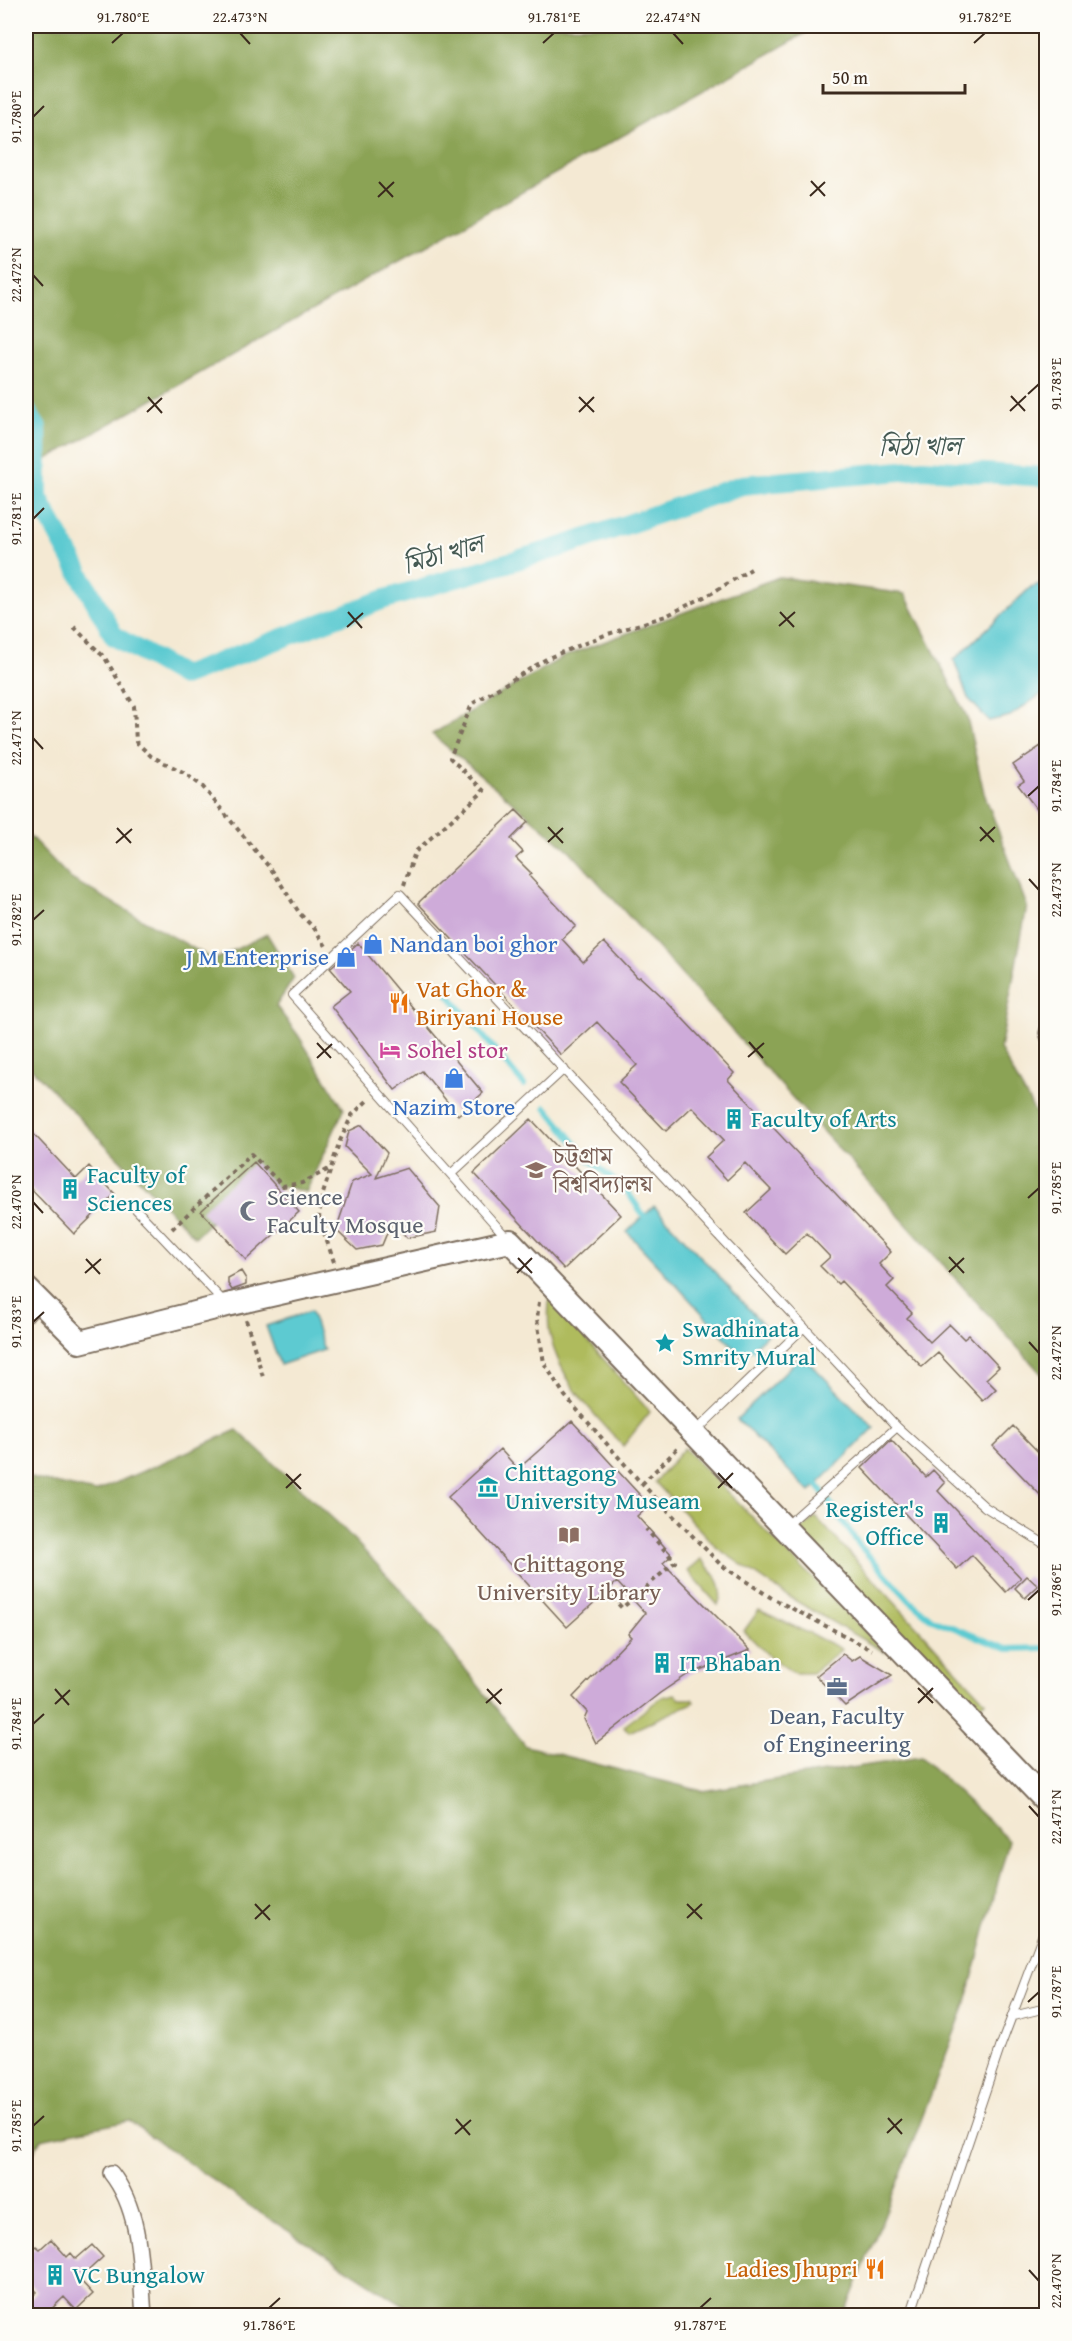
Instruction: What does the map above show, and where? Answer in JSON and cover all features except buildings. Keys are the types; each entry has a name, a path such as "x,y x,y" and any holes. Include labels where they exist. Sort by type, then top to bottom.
{"street":[{"path":"30,1302 80,1342 234,1303 510,1241 1047,1801"},
{"path":"111,2173 122,2187 135,2225 144,2316"}],"lane":[{"path":"510,1241 292,994 400,894 897,1427 985,1507 1047,1545"},
{"path":"1047,1024 1043,1033 1047,1041"},
{"path":"451,1174 564,1070"},
{"path":"133,1206 163,1238 234,1303"},
{"path":"693,1433 804,1327"},
{"path":"785,1528 897,1427"},
{"path":"910,2316 1012,2016 1047,1926"},
{"path":"1012,2016 1047,2008"}],"path":[{"path":"400,894 415,852 484,791 450,758 472,704 548,658 605,635 666,616 712,593 751,568"},
{"path":"74,627 105,658 134,706 136,742 151,756 183,772 202,786 274,873 300,914 314,928 332,957"},
{"path":"340,1279 319,1218 321,1200 329,1169 352,1114 377,1091"},
{"path":"163,1238 252,1154 283,1186 302,1183 329,1169"},
{"path":"542,1275 537,1319 544,1363 565,1396 642,1484 721,1565 779,1603 877,1652"},
{"path":"234,1303 263,1377"},
{"path":"642,1484 693,1433"},
{"path":"606,1591 622,1608 675,1562 646,1529"}],"green space":[{"path":"26,26 818,26 26,471"},
{"path":"779,577 905,594 967,717 984,793 1027,906 1000,1049 1046,1132 1046,1379 570,851 432,734 563,657"},
{"path":"26,832 71,879 214,960 267,934 294,978 276,1006 298,1035 344,1109 306,1192 283,1186 238,1195 195,1237 26,1063"},
{"path":"549,1297 650,1412 623,1446 579,1395 561,1367 549,1330"},
{"path":"237,1430 341,1526 414,1604 526,1746 702,1791 921,1757 1009,1840 966,2002 844,2315 438,2315 407,2307 254,2209 129,2121 41,2139 26,2164 26,1477 95,1492"},
{"path":"684,1448 886,1653 789,1597 717,1548 655,1482"},
{"path":"816,1517 985,1701 968,1714 799,1531"},
{"path":"701,1559 720,1585 718,1605 688,1571"},
{"path":"759,1610 842,1649 812,1673 794,1673 770,1657 744,1631"},
{"path":"675,1694 680,1699 693,1699 695,1702 629,1732 624,1726 662,1697"}],"water":[{"path":"1046,582 1046,691 1010,716 989,721 968,698 954,660 1031,587"},
{"path":"654,1206 770,1332 743,1357 627,1232"},
{"path":"311,1311 324,1350 280,1365 266,1326"},
{"path":"802,1355 874,1428 810,1492 737,1419"}],"waterway":[{"name":"মিঠা খাল","path":"26,411 37,428 38,498 114,636 183,676 382,600 564,546 742,485 924,469 1046,477"},
{"path":"439,983 524,1085"},
{"path":"546,1107 588,1159 626,1190 648,1222"},
{"path":"749,1342 757,1351"},
{"path":"814,1480 860,1546 910,1601 932,1619 1007,1649 1046,1648"}],"place":[{"name":"Nandan boi ghor","path":"373,944"},
{"name":"J M Enterprise","path":"346,957"},
{"name":"Vat Ghor & Biriyani House","path":"399,1003"},
{"name":"Sohel stor","path":"390,1050"},
{"name":"Nazim Store","path":"454,1078"},
{"name":"Faculty of Arts","path":"734,1119"},
{"name":"চট্টগ্রাম বিশ্ববিদ্যালয়","path":"536,1170"},
{"name":"Faculty of Sciences","path":"70,1189"},
{"name":"Science Faculty Mosque","path":"250,1211"},
{"name":"Swadhinata Smrity Mural","path":"665,1343"},
{"name":"Chittagong University Museam","path":"488,1487"},
{"name":"Register's Office","path":"941,1523"},
{"name":"Chittagong University Library","path":"569,1535"},
{"name":"IT Bhaban","path":"662,1663"},
{"name":"Dean, Faculty of Engineering","path":"837,1687"},
{"name":"Ladies Jhupri","path":"875,2269"},
{"name":"VC Bungalow","path":"55,2275"}]}
